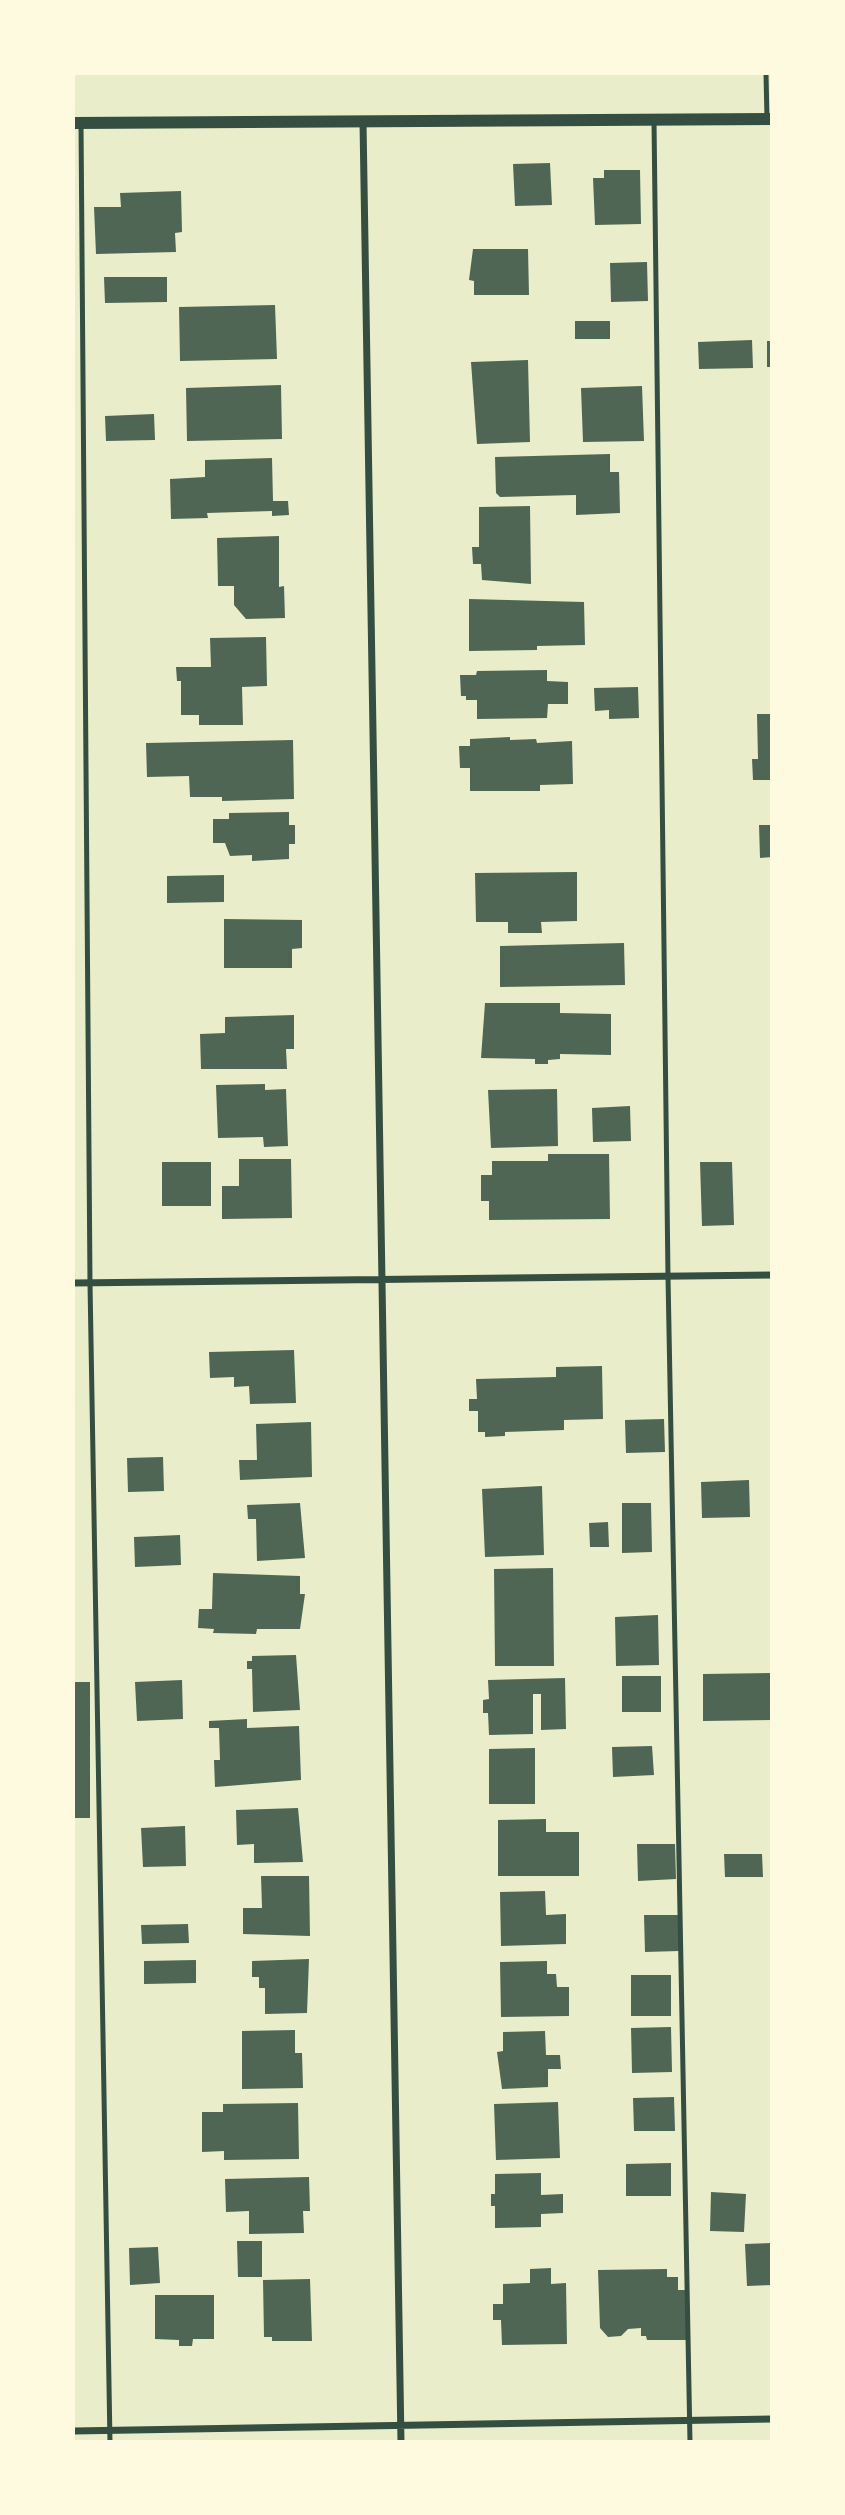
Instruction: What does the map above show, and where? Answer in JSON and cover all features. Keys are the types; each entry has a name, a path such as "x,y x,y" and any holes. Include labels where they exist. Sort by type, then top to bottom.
{"street":[{"path":"77,123 769,119"},
{"path":"363,122 401,2441"},
{"path":"74,1283 772,1275"},
{"path":"74,2431 772,2418"}],"lane":[{"path":"766,74 769,119"},
{"path":"654,121 668,1277 690,2441"},
{"path":"77,123 90,1283 110,2441"}],"building":[{"path":"550,163 552,205 515,206 513,164"},
{"path":"604,170 640,170 641,224 595,225 593,178 604,178"},
{"path":"181,191 182,232 175,233 176,252 96,254 94,207 121,207 120,193"},
{"path":"473,249 528,249 529,295 474,295 474,281 469,280"},
{"path":"647,262 648,301 611,302 610,263"},
{"path":"104,277 167,277 167,302 105,303"},
{"path":"275,305 277,359 180,361 179,307"},
{"path":"575,321 610,321 610,339 575,339"},
{"path":"752,340 753,368 699,369 698,342"},
{"path":"767,341 772,341 772,367 767,367"},
{"path":"528,360 530,442 477,444 471,362"},
{"path":"281,385 282,439 187,441 186,388"},
{"path":"642,386 644,441 583,442 581,388"},
{"path":"154,414 155,440 106,441 105,416"},
{"path":"610,454 610,472 619,472 620,513 576,515 576,495 500,497 496,493 495,457"},
{"path":"272,458 273,501 288,501 289,515 272,516 272,511 207,513 208,518 171,519 170,479 205,477 205,460"},
{"path":"530,506 531,584 482,580 481,564 473,564 472,547 479,547 479,507"},
{"path":"279,536 279,587 284,586 285,618 246,619 234,605 234,586 218,586 217,538"},
{"path":"469,599 584,602 585,645 537,646 537,650 469,651"},
{"path":"266,637 267,686 242,687 243,725 199,725 199,715 181,715 181,681 177,681 176,667 211,667 210,638"},
{"path":"547,670 547,681 568,682 568,704 548,704 547,718 477,719 477,700 466,700 466,696 461,696 460,675 476,675 477,671"},
{"path":"638,687 639,718 609,719 609,710 595,711 594,688"},
{"path":"757,714 772,714 772,780 753,780 752,759 758,759"},
{"path":"510,737 510,740 536,739 537,743 572,741 573,784 540,785 540,791 470,791 470,768 460,768 459,746 470,746 470,739"},
{"path":"293,740 294,799 222,801 222,797 190,797 189,776 147,777 146,743"},
{"path":"289,812 289,825 295,825 295,844 289,844 289,859 252,861 252,855 230,856 225,843 213,843 213,819 229,819 229,813"},
{"path":"759,825 772,825 772,857 760,858"},
{"path":"577,872 577,921 541,922 542,933 508,933 508,922 476,922 475,873"},
{"path":"224,875 224,902 167,903 167,876"},
{"path":"224,919 302,920 302,948 292,949 292,968 224,968"},
{"path":"624,943 625,985 500,987 500,946"},
{"path":"485,1003 560,1003 560,1013 611,1014 611,1055 560,1054 560,1059 548,1060 548,1064 535,1064 535,1059 481,1058"},
{"path":"294,1015 294,1049 286,1049 287,1069 201,1069 200,1034 225,1033 225,1017"},
{"path":"265,1084 265,1090 286,1089 288,1146 264,1147 263,1137 218,1138 216,1085"},
{"path":"557,1089 558,1146 491,1148 488,1090"},
{"path":"630,1106 631,1141 593,1142 592,1108"},
{"path":"548,1154 609,1154 610,1219 489,1220 489,1201 481,1201 481,1175 492,1175 492,1161 548,1161"},
{"path":"239,1159 291,1159 292,1218 222,1219 222,1186 239,1186"},
{"path":"162,1162 211,1162 211,1206 162,1206"},
{"path":"700,1162 732,1162 734,1225 702,1226"},
{"path":"294,1350 296,1403 250,1404 249,1386 234,1387 234,1377 210,1378 209,1352"},
{"path":"602,1366 603,1419 564,1420 564,1430 505,1432 505,1436 485,1437 485,1432 478,1432 478,1411 469,1411 469,1399 477,1399 476,1379 556,1377 556,1367"},
{"path":"664,1419 665,1452 626,1453 625,1420"},
{"path":"311,1422 312,1477 240,1480 239,1460 257,1460 256,1424"},
{"path":"163,1457 164,1491 128,1492 127,1458"},
{"path":"749,1480 750,1517 702,1518 701,1482"},
{"path":"542,1486 544,1555 485,1557 482,1489"},
{"path":"300,1503 305,1558 257,1561 256,1519 248,1519 247,1505"},
{"path":"622,1503 651,1503 652,1552 622,1553"},
{"path":"608,1522 609,1547 590,1547 589,1523"},
{"path":"180,1535 181,1565 135,1567 134,1537"},
{"path":"553,1568 554,1666 495,1666 494,1569"},
{"path":"213,1573 300,1576 300,1594 305,1594 300,1629 257,1629 256,1634 213,1633 214,1629 198,1628 199,1609 212,1609"},
{"path":"658,1615 659,1665 616,1666 615,1617"},
{"path":"296,1655 300,1710 253,1712 252,1669 247,1669 247,1661 252,1661 252,1656"},
{"path":"772,1673 772,1720 703,1721 703,1674"},
{"path":"622,1676 661,1676 661,1712 622,1712"},
{"path":"565,1678 566,1729 541,1730 541,1694 533,1694 533,1734 489,1735 488,1713 483,1713 483,1700 489,1699 488,1680"},
{"path":"182,1680 183,1719 137,1721 135,1682"},
{"path":"74,1682 90,1682 90,1818 74,1818"},
{"path":"247,1719 247,1728 299,1726 301,1780 215,1787 214,1760 220,1760 219,1728 209,1728 209,1721"},
{"path":"652,1746 654,1775 613,1777 612,1747"},
{"path":"535,1748 535,1804 489,1804 489,1749"},
{"path":"298,1808 303,1862 254,1863 254,1844 237,1845 236,1810"},
{"path":"546,1819 546,1832 579,1832 579,1876 498,1876 498,1820"},
{"path":"185,1826 186,1866 143,1867 141,1828"},
{"path":"637,1844 675,1844 676,1879 638,1881"},
{"path":"724,1854 762,1854 763,1877 725,1877"},
{"path":"261,1876 309,1876 310,1936 243,1934 243,1908 262,1908"},
{"path":"545,1891 546,1915 566,1914 566,1944 501,1946 500,1892"},
{"path":"644,1915 678,1915 679,1951 645,1952"},
{"path":"188,1924 189,1943 142,1944 141,1925"},
{"path":"309,1959 307,2013 265,2014 265,1988 259,1988 259,1977 252,1977 252,1961"},
{"path":"196,1960 196,1983 144,1984 144,1961"},
{"path":"547,1961 547,1974 556,1974 557,1987 569,1987 569,2016 501,2017 500,1962"},
{"path":"631,1975 671,1975 671,2016 631,2016"},
{"path":"671,2027 672,2072 632,2073 631,2028"},
{"path":"295,2030 295,2053 302,2053 303,2088 242,2089 242,2031"},
{"path":"545,2031 546,2055 560,2055 561,2069 548,2069 548,2087 502,2089 497,2052 503,2051 503,2032"},
{"path":"674,2097 675,2131 634,2131 633,2098"},
{"path":"558,2102 560,2158 496,2160 494,2104"},
{"path":"298,2103 299,2159 224,2160 224,2151 202,2152 202,2112 223,2112 223,2104"},
{"path":"671,2163 671,2196 626,2196 626,2164"},
{"path":"541,2173 541,2195 563,2194 563,2213 541,2214 541,2227 495,2228 495,2206 491,2206 491,2194 495,2194 495,2174"},
{"path":"309,2177 310,2211 303,2211 304,2233 249,2234 249,2211 226,2212 225,2179"},
{"path":"711,2192 746,2194 744,2232 710,2231"},
{"path":"237,2241 262,2241 262,2277 238,2277"},
{"path":"772,2243 772,2285 747,2286 745,2244"},
{"path":"158,2247 160,2283 130,2285 129,2248"},
{"path":"551,2268 551,2284 566,2283 567,2344 502,2345 501,2320 493,2320 493,2304 503,2304 503,2284 530,2283 530,2269"},
{"path":"667,2269 667,2277 678,2277 678,2290 686,2290 687,2340 647,2340 646,2336 641,2336 641,2328 628,2329 621,2336 608,2337 600,2328 598,2270"},
{"path":"310,2279 312,2341 272,2341 272,2337 264,2337 263,2280"},
{"path":"155,2295 214,2295 214,2339 193,2339 192,2346 179,2346 179,2340 155,2339"}]}
